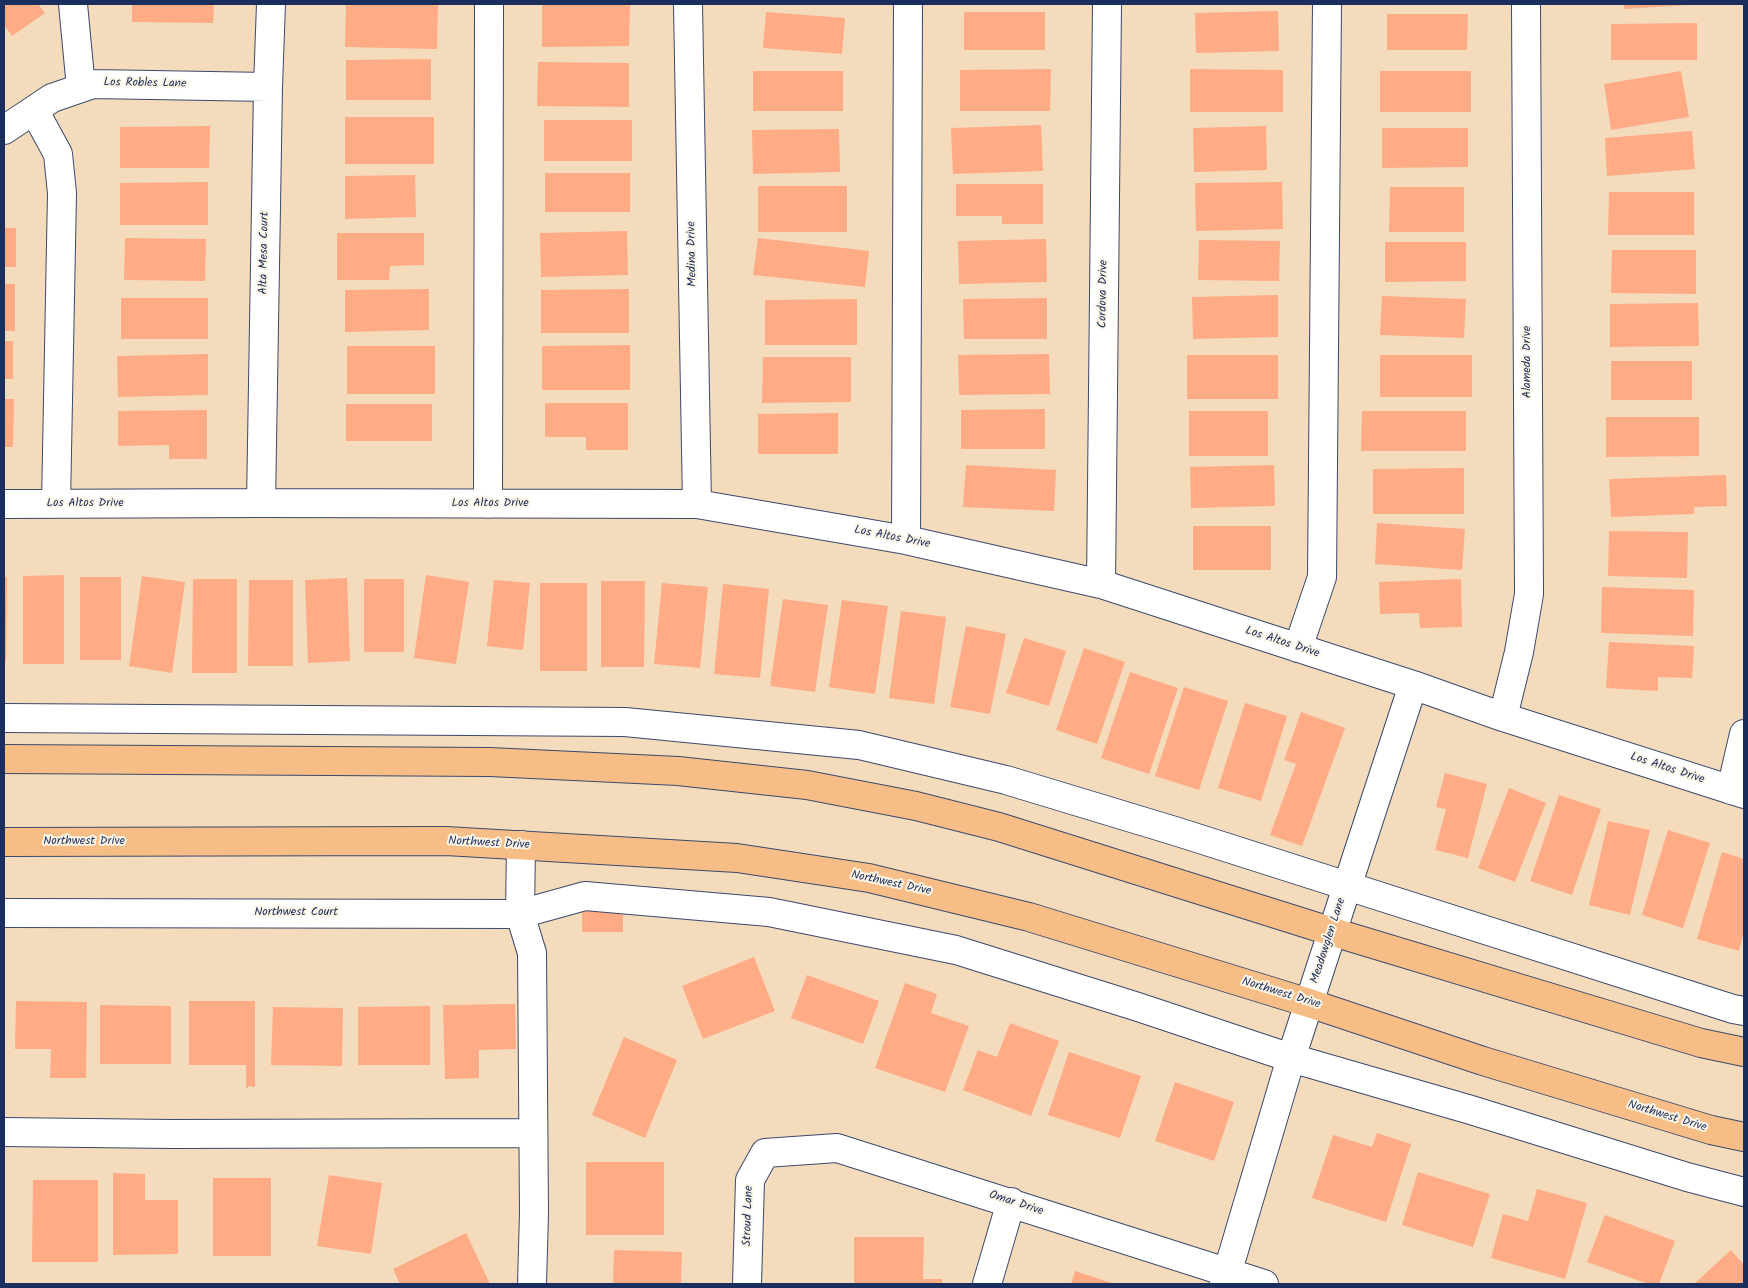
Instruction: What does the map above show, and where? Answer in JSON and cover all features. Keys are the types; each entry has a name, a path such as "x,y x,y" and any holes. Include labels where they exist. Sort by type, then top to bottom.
{"main road":[{"path":"4,759 500,762 678,771 807,785 916,806 998,827 1333,932 1701,1043 1744,1052"},
{"name":"Northwest Drive","path":"4,842 446,842 521,845 737,858 869,878 1029,917 1309,1002 1492,1064 1711,1130 1744,1137"}],"street":[{"path":"73,4 81,88"},
{"name":"Alta Mesa Court","path":"261,503 271,4"},
{"path":"488,504 489,4"},
{"name":"Medina Drive","path":"688,4 698,504"},
{"path":"906,540 908,4"},
{"name":"Cordova Drive","path":"1101,584 1107,4"},
{"path":"1298,648 1322,577 1327,4"},
{"name":"Alameda Drive","path":"1503,717 1519,652 1529,594 1526,4"},
{"name":"Los Robles Lane","path":"4,130 52,98 93,84 268,87"},
{"path":"34,110 58,154 62,194 56,504"},
{"name":"Los Altos Drive","path":"4,504 698,504 906,540 1101,584 1414,685 1503,717 1738,792"},
{"name":"Meadowglen Lane","path":"1225,1279 1291,1058 1414,685"},
{"path":"4,718 625,722 859,744 1006,780 1178,832 1744,1011"},
{"path":"1738,792 1744,734"},
{"path":"521,845 520,914 532,952 532,1284"},
{"name":"Northwest Court","path":"4,913 520,914 585,896 769,912 956,950 1138,1007 1291,1058 1471,1110 1687,1177 1744,1192"},
{"path":"4,1132 171,1134 533,1133"},
{"name":"Omar Drive","path":"765,1152 837,1148 1011,1202 1225,1279 1264,1284"},
{"name":"Stroud Lane","path":"747,1284 750,1180 765,1152"},
{"path":"987,1284 1011,1202"}],"building":[{"path":"4,4 38,4 45,13 12,36 4,25"},
{"path":"132,4 214,4 213,23 132,22"},
{"path":"346,4 438,4 437,49 345,47"},
{"path":"1624,4 1688,4 1688,5 1624,9"},
{"path":"542,5 630,5 629,46 542,47"},
{"path":"1278,11 1279,51 1196,53 1195,13"},
{"path":"766,12 845,18 842,54 763,48"},
{"path":"964,12 1045,12 1045,50 964,50"},
{"path":"1387,14 1468,14 1467,50 1387,50"},
{"path":"1697,23 1697,60 1611,60 1611,24"},
{"path":"431,59 431,100 346,100 346,60"},
{"path":"538,62 629,63 629,107 537,106"},
{"path":"1051,69 1050,111 960,111 960,70"},
{"path":"1190,69 1283,70 1283,112 1190,112"},
{"path":"753,71 843,71 843,111 753,111"},
{"path":"1380,71 1471,71 1471,112 1380,112"},
{"path":"1681,71 1689,117 1611,130 1604,84"},
{"path":"345,117 434,117 434,164 345,164"},
{"path":"544,120 632,120 632,161 544,161"},
{"path":"1041,125 1043,171 953,174 951,128"},
{"path":"210,126 209,168 120,168 120,127"},
{"path":"1266,126 1267,170 1194,172 1193,128"},
{"path":"1382,128 1468,128 1468,167 1382,168"},
{"path":"839,129 840,172 753,174 752,130"},
{"path":"1692,131 1695,169 1607,176 1605,138"},
{"path":"545,173 630,173 630,212 545,212"},
{"path":"415,175 416,217 345,219 345,176"},
{"path":"208,182 208,225 120,225 120,183"},
{"path":"1282,182 1283,229 1196,231 1195,183"},
{"path":"956,184 1043,184 1043,224 1002,224 1002,216 956,216"},
{"path":"758,186 847,186 847,232 758,232"},
{"path":"1390,187 1464,187 1464,232 1389,232"},
{"path":"1609,192 1694,192 1694,235 1608,235"},
{"path":"4,228 16,228 16,267 4,267"},
{"path":"627,231 628,275 541,277 540,233"},
{"path":"337,233 424,233 424,265 390,266 389,280 337,280"},
{"path":"125,238 206,239 205,281 124,280"},
{"path":"758,238 869,251 865,287 753,275"},
{"path":"1046,239 1047,282 959,284 958,241"},
{"path":"1199,240 1280,241 1279,281 1198,280"},
{"path":"1385,242 1466,242 1466,281 1385,282"},
{"path":"1612,250 1696,250 1696,294 1611,293"},
{"path":"4,284 15,284 15,331 4,331"},
{"path":"429,289 429,330 345,332 345,290"},
{"path":"629,289 629,333 541,333 541,290"},
{"path":"1278,295 1278,337 1193,339 1192,297"},
{"path":"1382,296 1466,299 1464,338 1380,335"},
{"path":"121,298 208,298 208,339 121,339"},
{"path":"1047,298 1047,339 964,339 963,299"},
{"path":"857,299 857,345 765,345 765,300"},
{"path":"1698,303 1699,346 1610,347 1610,304"},
{"path":"4,341 13,341 13,379 4,379"},
{"path":"630,345 630,390 542,390 542,346"},
{"path":"347,346 435,346 435,394 347,394"},
{"path":"208,354 208,395 118,397 117,356"},
{"path":"1049,354 1050,394 959,395 958,355"},
{"path":"1187,355 1278,355 1278,399 1187,399"},
{"path":"1380,355 1472,355 1472,397 1380,397"},
{"path":"763,357 851,357 851,402 762,403"},
{"path":"1611,361 1692,361 1692,400 1611,400"},
{"path":"4,399 14,399 13,447 4,447"},
{"path":"545,403 628,403 628,450 586,450 586,437 545,437"},
{"path":"346,404 432,404 432,441 346,441"},
{"path":"1045,409 1045,449 961,449 961,410"},
{"path":"207,410 207,459 169,459 169,445 118,446 118,411"},
{"path":"1189,411 1268,411 1268,456 1189,456"},
{"path":"1362,411 1466,411 1466,451 1361,451"},
{"path":"838,413 838,454 758,454 758,414"},
{"path":"1606,417 1699,417 1699,456 1606,457"},
{"path":"966,465 1056,470 1054,511 963,507"},
{"path":"1274,465 1275,506 1191,508 1190,467"},
{"path":"1464,468 1464,514 1373,514 1373,469"},
{"path":"1726,475 1727,506 1694,507 1694,514 1611,517 1609,479"},
{"path":"1377,523 1465,529 1462,570 1375,564"},
{"path":"1193,526 1271,526 1271,570 1193,570"},
{"path":"1609,531 1688,532 1687,578 1608,576"},
{"path":"64,575 64,664 23,664 23,576"},
{"path":"426,575 469,582 456,664 414,658"},
{"path":"142,576 185,582 172,673 129,666"},
{"path":"4,577 7,577 6,661 4,661"},
{"path":"80,577 121,577 121,660 80,660"},
{"path":"347,578 350,661 308,663 305,580"},
{"path":"193,579 237,579 237,673 192,673"},
{"path":"364,579 404,579 404,652 364,652"},
{"path":"1461,579 1462,627 1420,628 1419,613 1380,614 1379,582"},
{"path":"249,580 293,580 293,666 248,666"},
{"path":"494,580 530,583 523,650 487,646"},
{"path":"601,581 645,581 644,667 601,667"},
{"path":"540,583 587,583 587,671 540,671"},
{"path":"662,583 708,587 700,668 654,664"},
{"path":"723,584 769,589 760,678 714,674"},
{"path":"1602,587 1694,590 1693,636 1601,633"},
{"path":"783,599 828,605 815,692 770,686"},
{"path":"842,600 888,606 875,694 829,687"},
{"path":"901,611 946,617 934,704 889,698"},
{"path":"966,626 1006,634 990,714 950,707"},
{"path":"1024,638 1066,651 1049,706 1006,693"},
{"path":"1609,642 1694,646 1692,678 1658,677 1658,691 1606,688"},
{"path":"1084,648 1125,662 1097,744 1056,730"},
{"path":"1130,672 1178,688 1149,774 1101,758"},
{"path":"1184,687 1228,701 1199,790 1155,776"},
{"path":"1245,703 1287,716 1261,801 1218,788"},
{"path":"1301,712 1345,728 1302,846 1270,835 1296,764 1284,760"},
{"path":"1445,773 1487,784 1468,858 1435,850 1446,809 1436,807"},
{"path":"1509,788 1546,803 1515,882 1478,868"},
{"path":"1559,795 1601,809 1572,895 1530,881"},
{"path":"1608,821 1650,830 1630,915 1589,905"},
{"path":"1668,830 1710,843 1683,928 1642,915"},
{"path":"1722,852 1744,859 1744,931 1739,951 1697,939"},
{"path":"582,911 623,911 623,932 582,932"},
{"path":"754,957 775,1011 703,1039 682,986"},
{"path":"807,975 879,1001 863,1044 791,1018"},
{"path":"905,983 937,994 931,1013 969,1026 945,1092 875,1068"},
{"path":"16,1001 87,1002 86,1078 50,1078 51,1049 15,1049"},
{"path":"189,1001 255,1001 255,1087 248,1086 246,1088 246,1065 189,1065"},
{"path":"515,1004 516,1049 479,1050 479,1078 445,1079 443,1005"},
{"path":"100,1005 171,1006 171,1064 100,1064"},
{"path":"430,1006 430,1065 358,1065 358,1007"},
{"path":"273,1007 343,1008 342,1066 271,1065"},
{"path":"1010,1023 1059,1041 1031,1116 963,1090 978,1050 997,1057"},
{"path":"624,1037 677,1060 645,1138 592,1115"},
{"path":"1069,1052 1141,1076 1120,1138 1048,1115"},
{"path":"1175,1082 1234,1102 1214,1161 1155,1141"},
{"path":"1377,1133 1411,1144 1386,1222 1312,1198 1333,1135 1372,1147"},
{"path":"586,1162 664,1162 664,1235 586,1235"},
{"path":"1418,1172 1490,1194 1473,1247 1402,1225"},
{"path":"113,1173 145,1174 145,1200 178,1200 178,1254 113,1255"},
{"path":"329,1175 382,1183 371,1254 317,1246"},
{"path":"213,1178 271,1178 271,1256 213,1256"},
{"path":"33,1180 98,1180 98,1262 32,1262"},
{"path":"1537,1189 1587,1203 1565,1279 1491,1258 1503,1214 1528,1221"},
{"path":"1605,1215 1675,1241 1659,1284 1648,1284 1587,1262"},
{"path":"466,1233 490,1284 400,1284 393,1269"},
{"path":"854,1237 924,1237 923,1279 942,1279 942,1284 854,1284"},
{"path":"614,1250 682,1252 681,1284 613,1284"},
{"path":"1731,1250 1744,1265 1744,1284 1694,1284"},
{"path":"1075,1271 1115,1284 1071,1284"}]}
